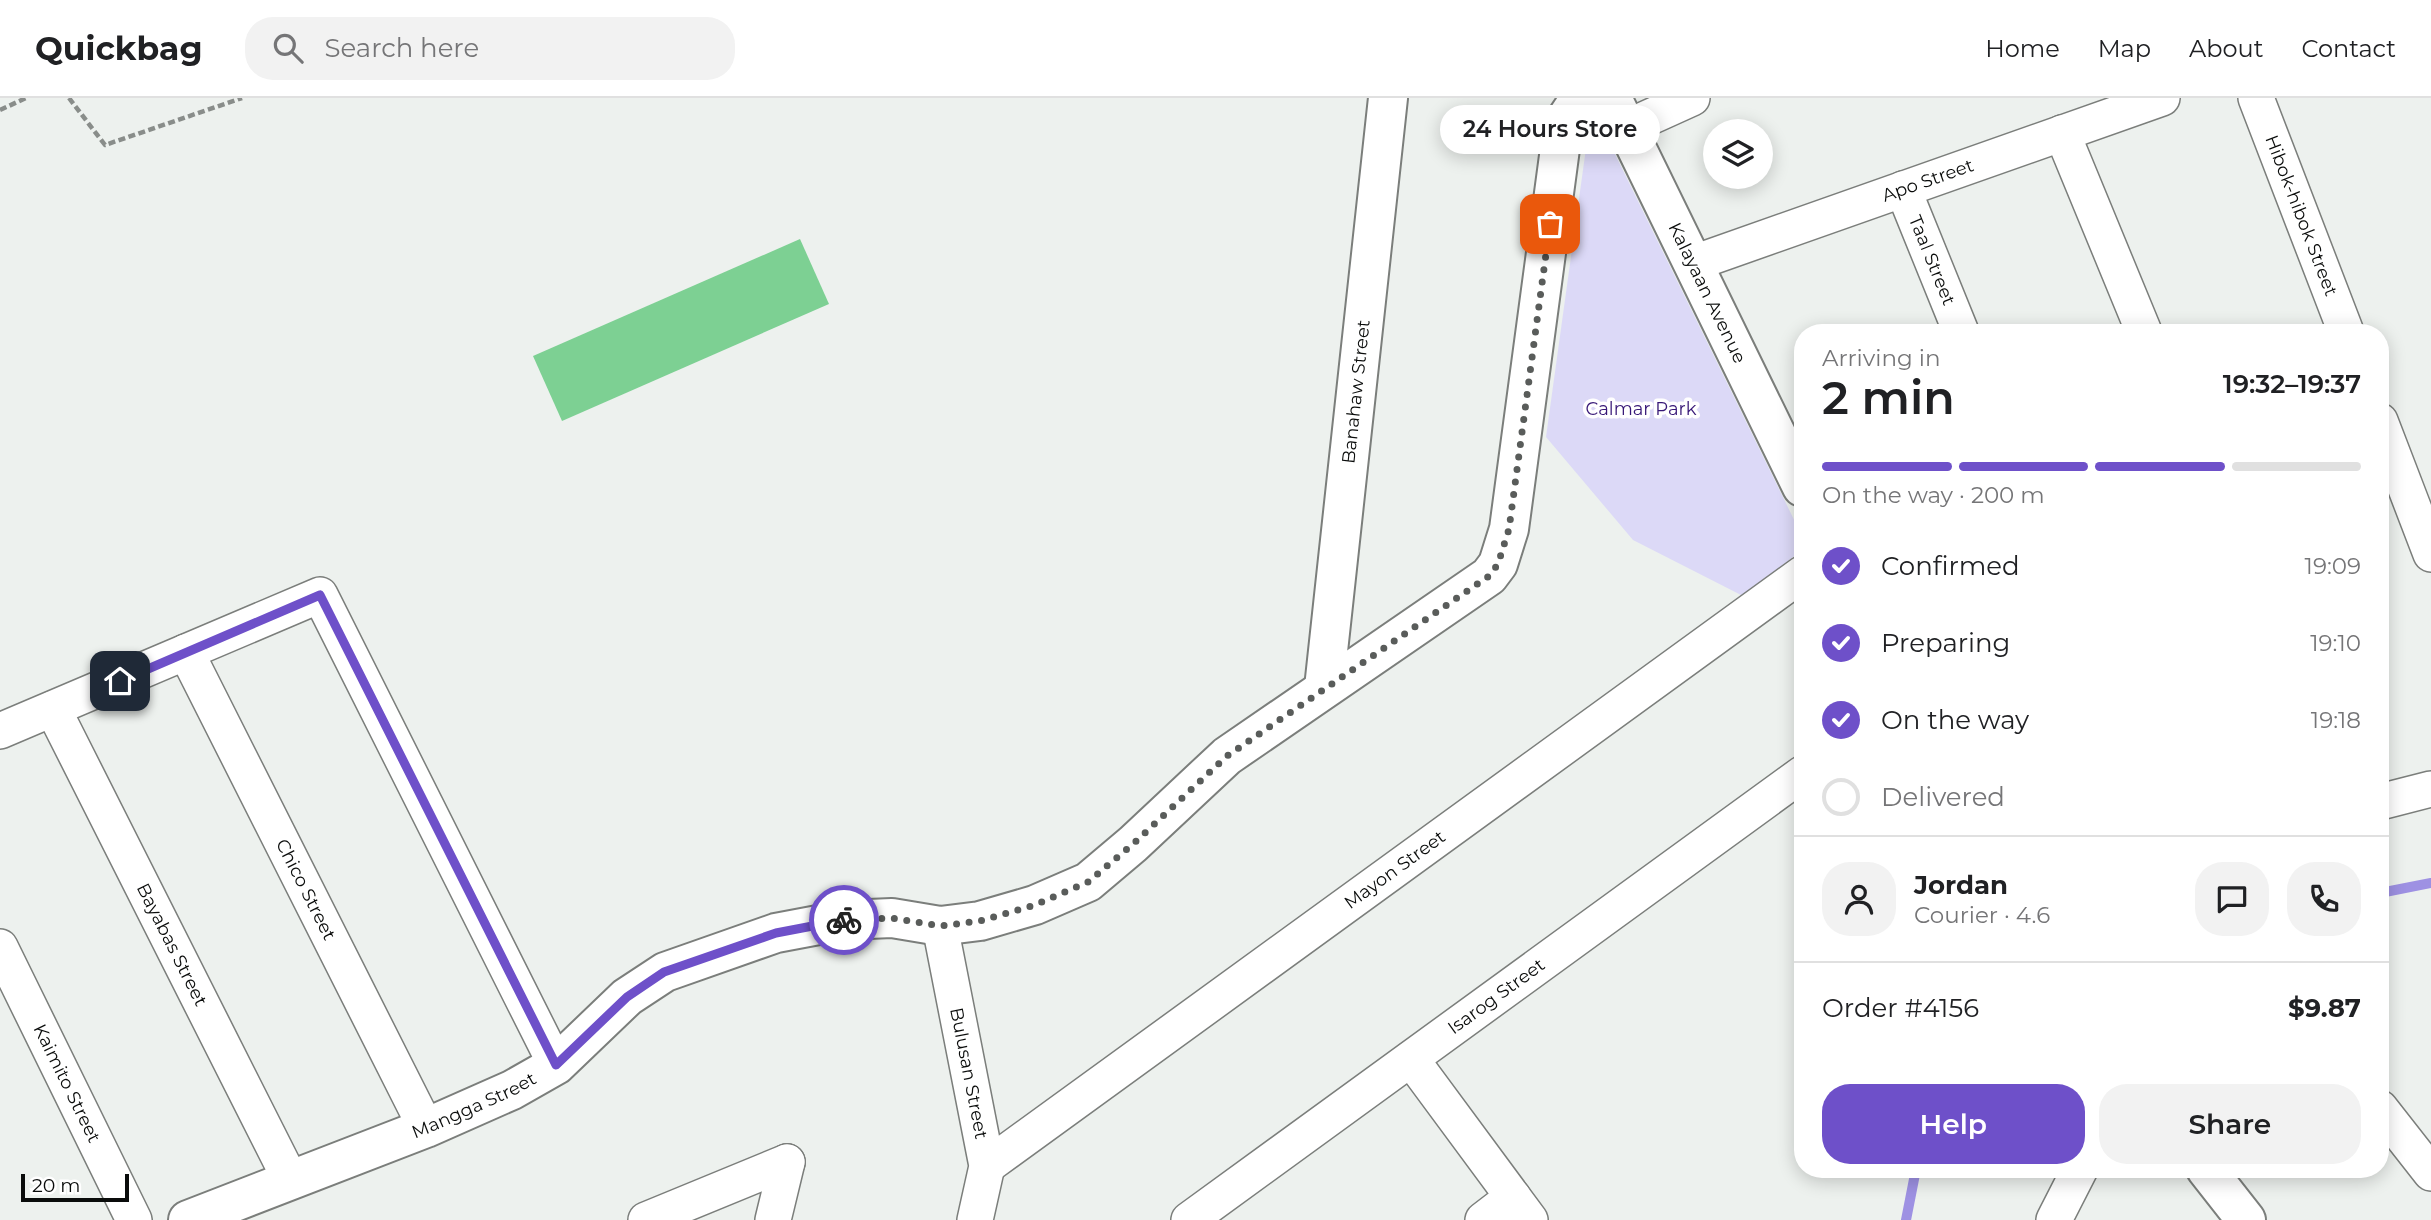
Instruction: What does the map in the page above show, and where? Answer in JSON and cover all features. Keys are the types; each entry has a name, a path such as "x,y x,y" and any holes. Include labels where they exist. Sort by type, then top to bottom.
{"street":[{"name":"Banahaw Street","path":"1324,688 1388,98"},
{"name":"Mangga Street","path":"188,1220 426,1128 512,1090 556,1065 627,997 664,972 776,933 845,920 892,918 940,926 980,921 1035,905 1088,882 1227,756 1472,589 1498,564 1509,529 1561,141 1566,119 1580,98"},
{"path":"1620,113 1692,98"},
{"name":"Apo Street","path":"1694,262 2162,98"},
{"name":"Hibok-hibok Street","path":"2256,98 2343,324"},
{"name":"Kalayaan Avenue","path":"1620,113 1794,470"},
{"path":"2062,133 2141,324"},
{"name":"Taal Street","path":"1903,189 1958,324"},
{"path":"2389,444 2431,554"},
{"name":"Mayon Street","path":"988,1166 1794,580"},
{"path":"0,731 320,595 556,1065"},
{"name":"Chico Street","path":"186,652 426,1128"},
{"name":"Bayabas Street","path":"53,709 291,1181"},
{"name":"Isarog Street","path":"1189,1220 1794,781"},
{"path":"2389,800 2431,789"},
{"name":"Bulusan Street","path":"940,926 988,1166 975,1220"},
{"name":"Kaimito Street","path":"0,947 134,1220"},
{"path":"1411,1059 1522,1208 1483,1220"},
{"path":"2389,1119 2431,1173"},
{"path":"646,1220 787,1161 773,1220"},
{"path":"2054,1220 2075,1178"},
{"path":"2213,1178 2246,1220"}],"path":[{"path":"0,110 26,98"},
{"path":"69,98 105,145 242,98"}],"green space":[{"name":"Calmar Park","path":"1587,141 1613,150 1794,520 1794,556 1743,596 1633,540 1546,437"}],"building":[{"path":"800,239 829,304 562,421 533,356"}],"waterway":[{"path":"2389,891 2431,883"},
{"path":"1906,1220 1914,1178"}],"way so far":[{"path":"844,920 892,918 940,926 980,921 1035,905 1088,882 1227,756 1489,576 1504,550 1509,529 1550,224"}],"place":[{"name":"24 Hours Store","path":"1550,224"}],"route":[{"path":"120,681 320,595 556,1065 596,1030 627,997 664,972 776,933 844,920"}]}
